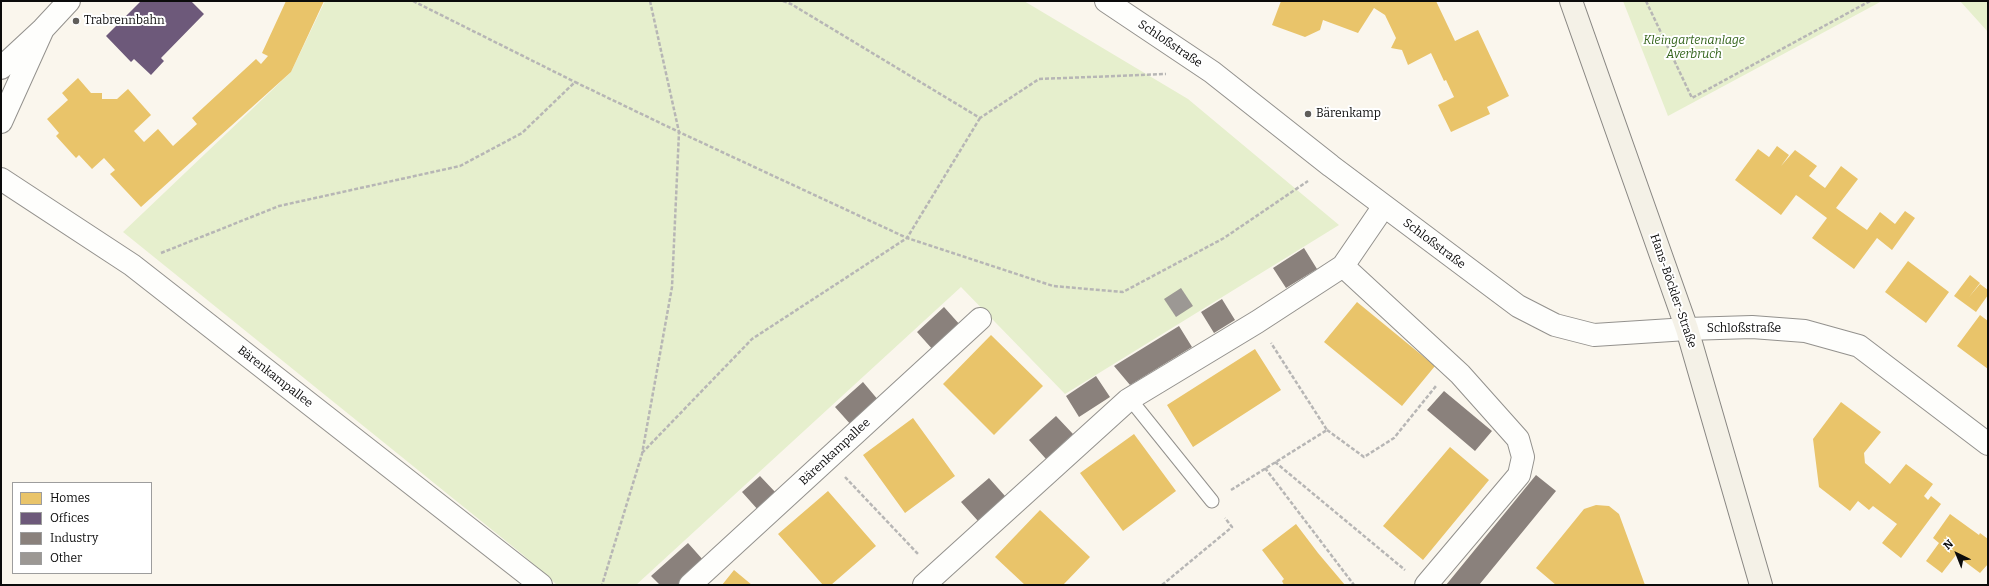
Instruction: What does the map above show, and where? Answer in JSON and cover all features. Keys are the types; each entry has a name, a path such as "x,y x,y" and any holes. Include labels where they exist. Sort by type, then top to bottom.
{"main road":[{"name":"Hans-Böckler-Straße","path":"1571,1 1687,329 1761,585"}],"street":[{"path":"1,68 43,29 69,1"},
{"name":"Schloßstraße","path":"1106,1 1212,72 1331,166 1518,306 1555,325 1594,335 1687,329 1752,327 1805,331 1859,346 1988,444"},
{"path":"1,122 43,29"},
{"name":"Bärenkampallee","path":"1,179 132,265 542,585"},
{"path":"930,579 1129,399 1257,322 1343,266 1384,206"},
{"path":"1343,266 1452,366 1518,439 1524,457 1519,475 1418,580"},
{"name":"Bärenkampallee","path":"690,585 980,319"}],"lane":[{"path":"1129,399 1212,501"}],"path":[{"path":"413,1 679,132 907,238 1054,286 1123,292 1224,238 1331,166"},
{"path":"602,585 642,454 672,287 679,132 650,1"},
{"path":"784,1 792,4 980,118"},
{"path":"1646,1 1692,98 1870,1"},
{"path":"642,454 752,340 907,238 980,118 1039,78 1173,73"},
{"path":"132,265 279,206 460,166 522,133 575,82"},
{"path":"1257,322 1327,430 1364,456 1394,438 1452,366"},
{"path":"1162,585 1232,527 1212,501 1327,430"},
{"path":"828,459 930,579"},
{"path":"1275,462 1418,580"},
{"path":"1265,468 1354,585"}],"green space":[{"path":"325,1 1024,1 1188,99 1339,225 1065,394 961,287 636,585 557,585 522,554 123,232 291,72"},
{"name":"Kleingartenanlage Averbruch","path":"1623,1 1882,1 1668,116"},
{"path":"1960,1 1988,1 1988,32"}],"building: Homes":[{"path":"286,1 324,1 291,72 141,207 110,174 115,170 104,158 92,169 79,155 76,158 56,136 59,133 47,119 68,100 62,93 78,78 91,93 102,93 102,99 117,99 128,89 151,115 134,131 144,142 158,129 173,146 197,124 192,118 256,59 261,64 268,56 262,53"},
{"path":"1281,1 1436,1 1455,41 1478,30 1509,96 1487,107 1490,114 1451,132 1438,105 1454,97 1446,80 1444,81 1431,53 1408,65 1402,50 1391,48 1396,38 1385,15 1374,8 1358,33 1323,20 1320,30 1305,37 1272,25"},
{"path":"1777,146 1789,155 1781,166 1795,150 1817,166 1809,176 1825,188 1841,166 1858,179 1836,208 1867,230 1880,212 1895,224 1905,211 1915,218 1892,250 1877,238 1854,269 1812,238 1827,218 1799,197 1796,195 1781,215 1735,180 1758,149 1769,157"},
{"path":"1908,261 1949,292 1926,323 1885,292"},
{"path":"1970,275 1980,283 1969,297 1980,284 1988,290 1988,295 1976,312 1954,296"},
{"path":"1357,302 1435,366 1402,406 1324,342"},
{"path":"1980,315 1988,321 1988,369 1957,346"},
{"path":"991,335 1043,386 994,435 943,384"},
{"path":"1255,349 1281,390 1193,447 1167,405"},
{"path":"1841,402 1881,432 1864,453 1865,463 1890,484 1906,464 1933,484 1924,496 1928,500 1931,496 1941,504 1901,558 1882,543 1897,524 1873,506 1869,510 1858,501 1850,511 1819,487 1813,439"},
{"path":"913,418 955,476 905,513 863,455"},
{"path":"1134,434 1176,491 1123,531 1080,473"},
{"path":"1450,447 1489,480 1423,560 1383,526"},
{"path":"828,491 876,546 831,585 823,585 778,534"},
{"path":"1596,505 1609,506 1619,514 1645,585 1556,585 1536,568 1584,509"},
{"path":"1040,510 1090,557 1063,585 1025,585 995,557"},
{"path":"1950,514 1979,535 1980,533 1988,539 1988,564 1980,573 1956,555 1942,573 1926,561 1939,543 1933,538"},
{"path":"1296,524 1345,585 1284,585 1282,581 1284,579 1262,550"},
{"path":"734,570 752,585 722,585"}],"building: Offices":[{"path":"141,1 191,1 204,14 161,58 164,61 151,75 134,59 131,62 106,36"}],"building: Industry":[{"path":"1304,248 1317,269 1286,288 1273,268"},
{"path":"1222,299 1235,320 1214,333 1201,312"},
{"path":"944,307 961,326 934,351 917,332"},
{"path":"1179,326 1192,347 1130,385 1114,366"},
{"path":"1096,376 1110,397 1079,417 1066,396"},
{"path":"863,382 879,401 852,426 835,407"},
{"path":"1444,391 1492,431 1475,451 1427,410"},
{"path":"1056,416 1073,434 1046,459 1029,440"},
{"path":"1536,475 1556,491 1479,585 1446,585"},
{"path":"760,476 777,494 759,511 742,492"},
{"path":"989,478 1005,496 978,521 961,502"},
{"path":"688,543 704,561 678,585 660,585 651,576"}],"building: Other":[{"path":"1181,288 1193,306 1176,317 1164,299"}],"place":[{"name":"Trabrennbahn","path":"76,21"},
{"name":"Bärenkamp","path":"1308,114"}]}
